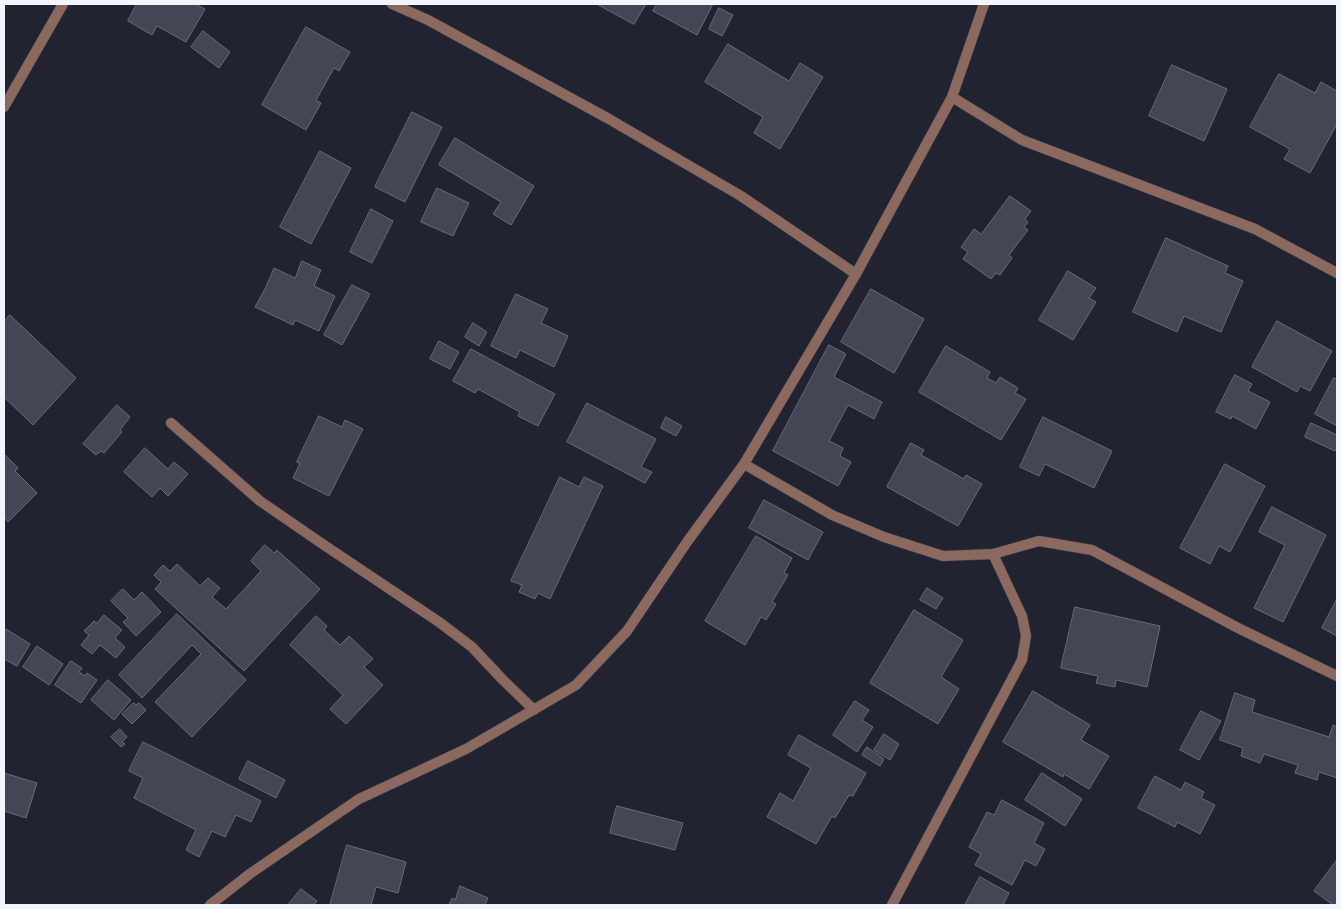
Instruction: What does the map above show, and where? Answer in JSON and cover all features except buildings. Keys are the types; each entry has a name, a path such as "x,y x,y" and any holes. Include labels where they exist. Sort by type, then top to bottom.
{"street":[{"path":"4,108 63,4"},
{"path":"392,4 428,20 608,119 741,196 856,274"},
{"path":"210,905 251,873 359,799 466,749 576,685 627,632 686,542 744,464 856,274 952,97 984,4"},
{"path":"952,97 1022,140 1255,229 1337,273"},
{"path":"171,422 260,501 439,622 472,647 534,710"},
{"path":"744,464 832,515 884,537 943,556 993,554 1039,541 1092,550 1238,628 1337,676"},
{"path":"892,905 1022,660 1026,636 1022,616 993,554"}]}
